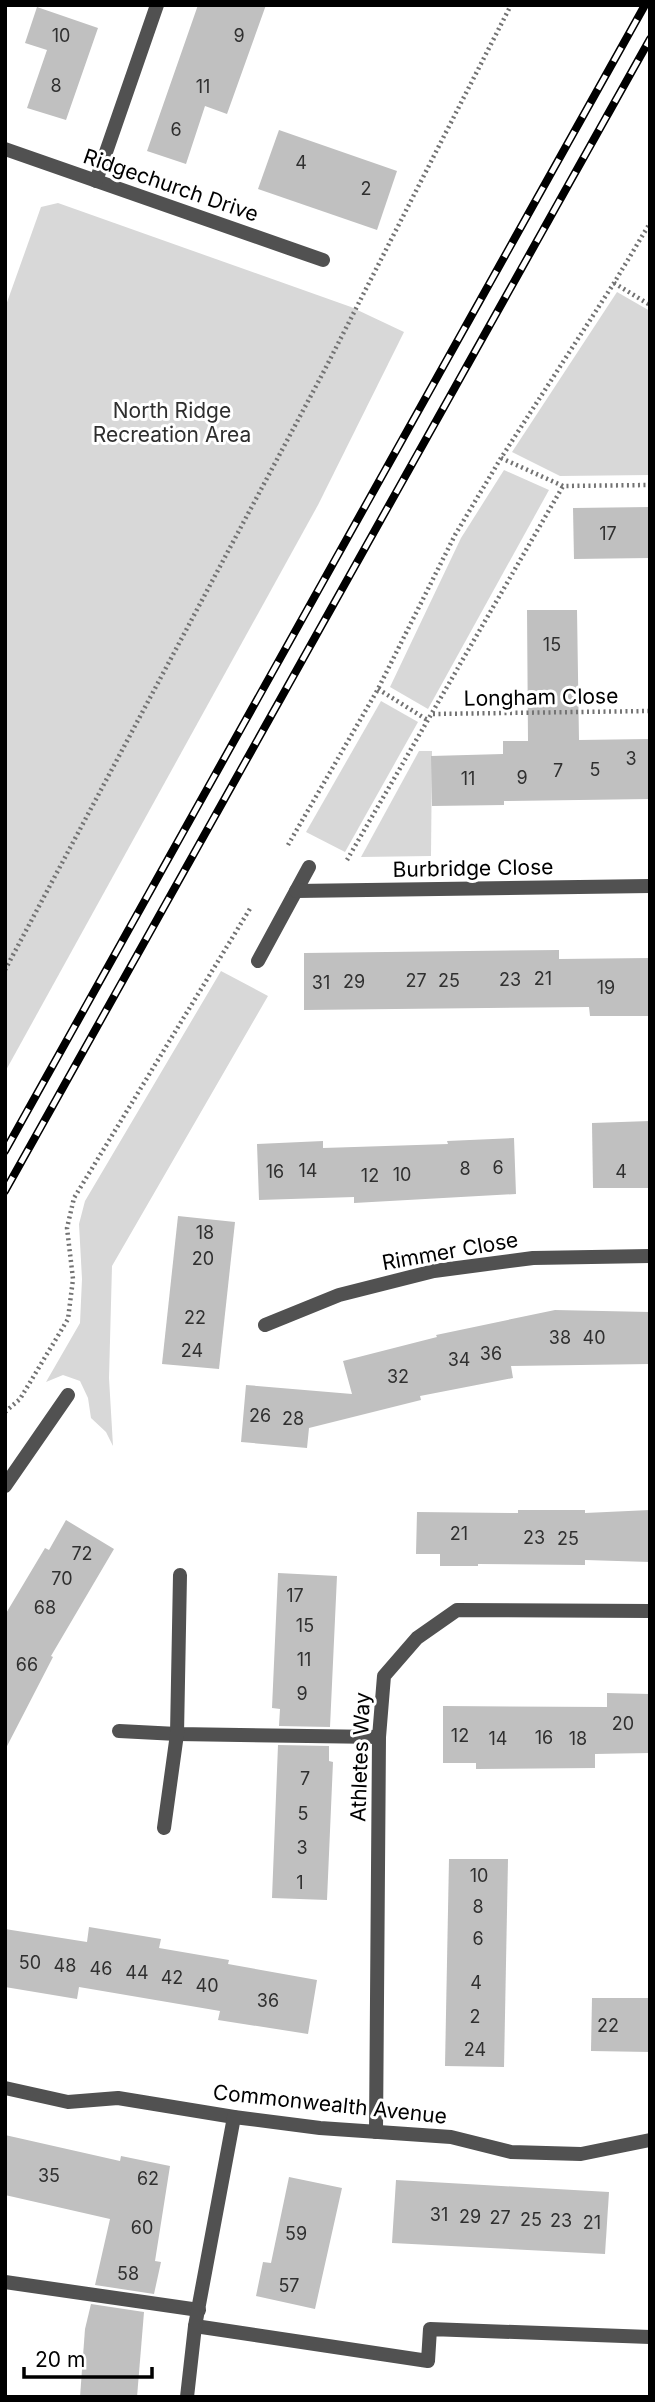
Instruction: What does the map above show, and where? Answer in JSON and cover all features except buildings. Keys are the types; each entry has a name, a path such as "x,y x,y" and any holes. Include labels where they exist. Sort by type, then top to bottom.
{"street":[{"path":"96,181 157,5"},
{"name":"Ridgechurch Drive","path":"5,149 323,260"},
{"path":"258,961 309,867"},
{"name":"Burbridge Close","path":"296,891 650,887"},
{"name":"Rimmer Close","path":"265,1325 339,1296 434,1271 533,1258 650,1256"},
{"path":"5,1486 68,1395"},
{"path":"164,1828 177,1734 180,1574"},
{"name":"Athletes Way","path":"376,2132 379,1737 384,1676 417,1638 457,1610 650,1611"},
{"path":"119,1731 379,1737"},
{"name":"Commonwealth Avenue","path":"5,2088 68,2102 118,2098 320,2128 451,2137 511,2152 581,2154 650,2140"},
{"path":"187,2397 195,2326 234,2117"},
{"path":"5,2282 199,2310"},
{"path":"195,2326 428,2361 430,2329 650,2337"}],"path":[{"path":"5,970 323,373 511,5"},
{"path":"288,847 378,689 456,535 501,458 650,223"},
{"path":"614,283 650,305"},
{"path":"501,458 563,486 650,485"},
{"path":"347,860 563,486"},
{"path":"378,689 429,721"},
{"name":"Longham Close","path":"432,714 650,711"},
{"path":"5,1412 20,1399 68,1319 72,1279 67,1228 74,1198 252,905"}],"green space":[{"name":"North Ridge Recreation Area","path":"58,203 351,307 404,332 318,505 5,1072 5,308 41,207"},
{"path":"617,292 650,311 650,475 560,476 512,452"},
{"path":"504,470 549,490 428,709 390,687 461,538"},
{"path":"381,701 418,722 345,852 306,832"},
{"path":"419,751 432,751 431,856 361,857"},
{"path":"221,971 268,996 112,1266 109,1378 113,1446 106,1432 91,1418 88,1398 80,1381 63,1375 46,1382 80,1323 82,1279 79,1224 85,1201"}],"railway":[{"path":"5,1151 645,5"},
{"path":"5,1191 650,39"}]}
